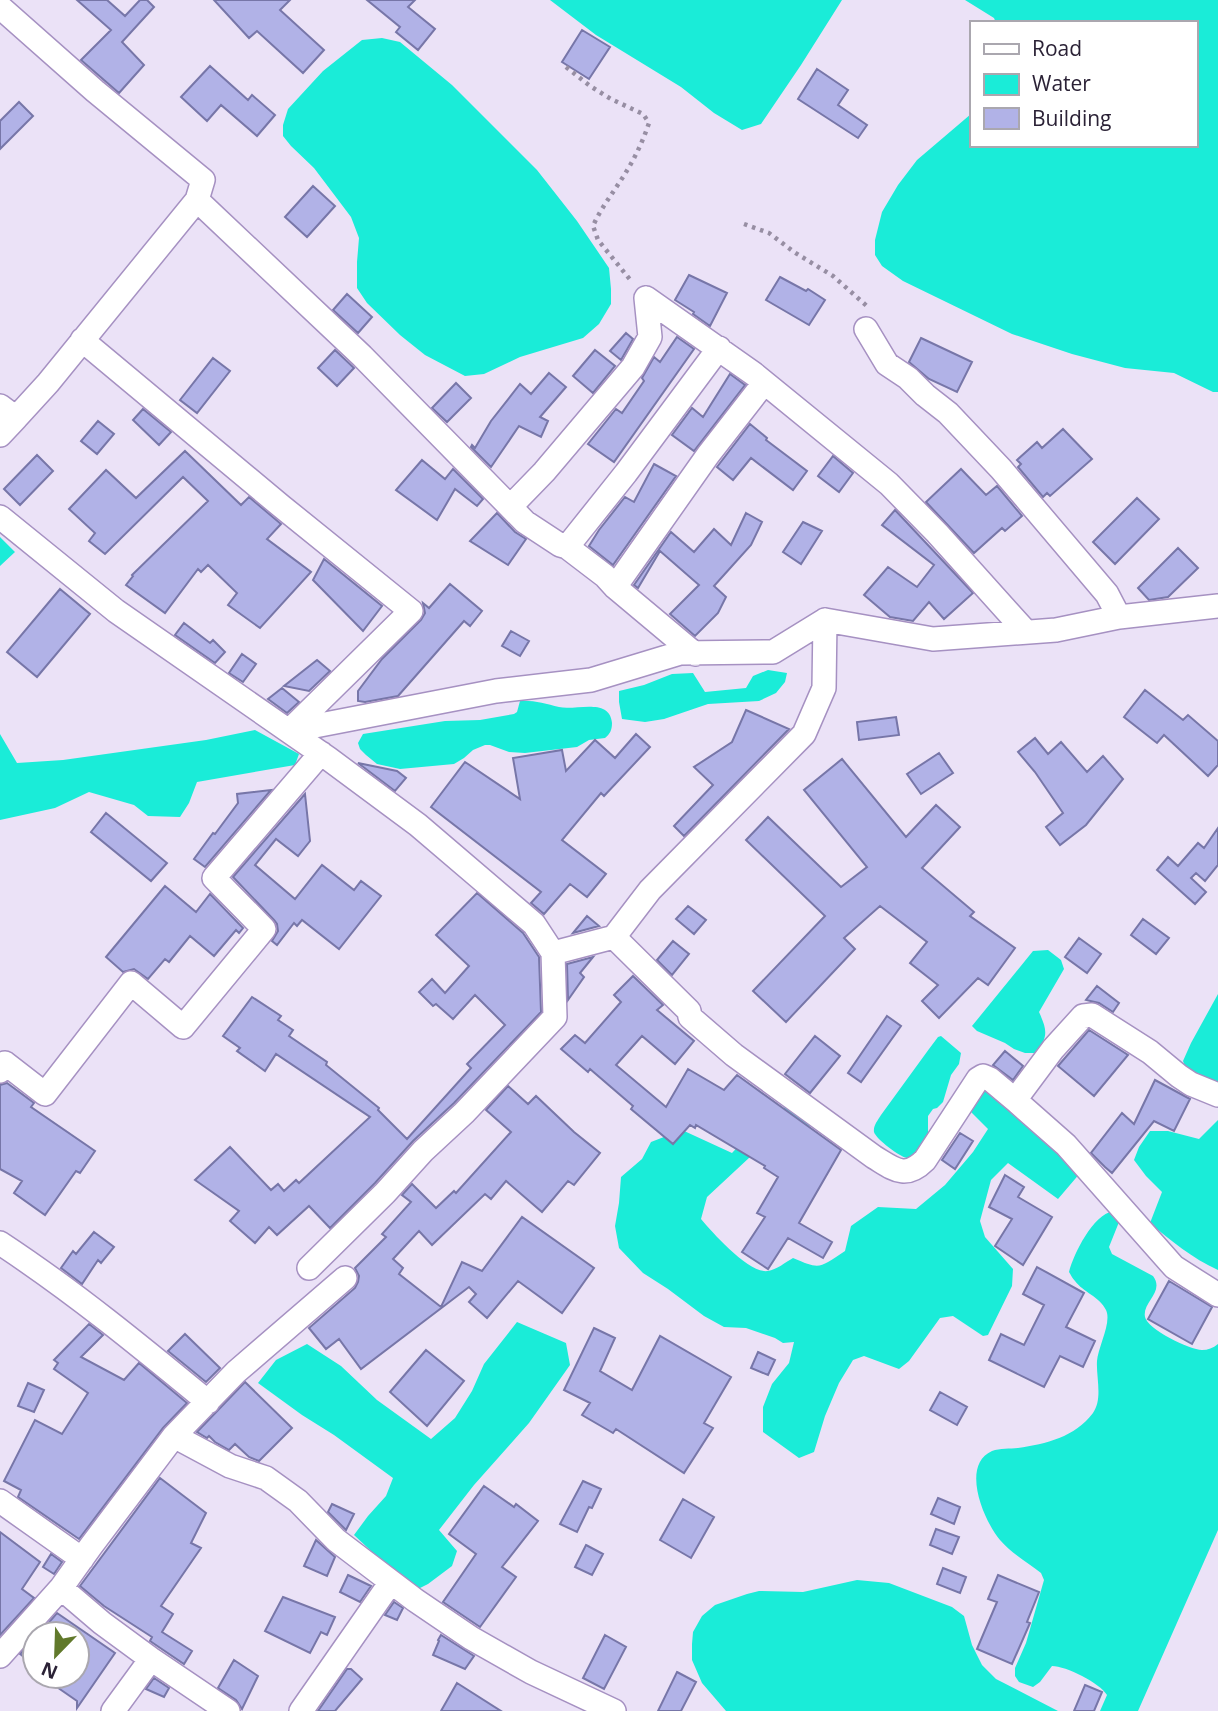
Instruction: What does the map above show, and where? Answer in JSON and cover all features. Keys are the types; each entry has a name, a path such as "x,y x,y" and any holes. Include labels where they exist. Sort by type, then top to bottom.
{"street":[{"path":"0,7 95,91 203,180 197,200 48,383 8,412 0,435"},
{"path":"197,200 362,356 526,522 567,547 605,576 695,654"},
{"path":"511,506 544,472 634,367 650,337 646,298"},
{"path":"646,298 719,348 889,484 1026,632"},
{"path":"866,329 887,364 908,378 947,413 1001,469 1107,594 1119,617"},
{"path":"82,340 411,611 289,731"},
{"path":"567,547 719,348"},
{"path":"615,587 708,455 764,383"},
{"path":"0,517 116,611 321,753 418,825 534,924 553,953 555,1017 464,1113 423,1151 309,1268"},
{"path":"289,731 496,691 591,680 680,653 773,652 825,620 933,639 1056,630 1119,617 1218,606"},
{"path":"553,953 614,937 650,890 804,734 824,688 825,620"},
{"path":"0,1071 5,1063 45,1094 131,983 183,1027 264,929 214,878 321,753"},
{"path":"614,937 689,1011 690,1017 734,1055 897,1171 908,1171 925,1160 978,1079 987,1077 1066,1145 1174,1267 1218,1295"},
{"path":"1015,1100 1076,1022 1083,1016 1092,1015 1150,1052 1191,1084 1218,1095"},
{"path":"0,1242 50,1276 208,1402"},
{"path":"0,1656 61,1588 174,1436 236,1372 345,1278"},
{"path":"174,1436 230,1466 266,1478 298,1501 337,1540 471,1638 531,1672 614,1711"},
{"path":"0,1501 82,1559"},
{"path":"301,1711 391,1582"},
{"path":"61,1588 102,1623 228,1711"},
{"path":"113,1711 151,1659"}],"path":[{"path":"566,66 590,86 643,114 649,123 634,158 593,226 598,240 620,270 646,298"},
{"path":"744,224 769,233 794,252 833,275 867,305 869,312 866,329"}],"water":[{"path":"550,0 842,0 761,124 742,130 714,113 681,87 596,35"},
{"path":"965,0 1218,0 1218,392 1174,373 1125,368 1012,334 903,281 882,266 875,255 875,240 882,212 898,185 917,160 970,115 970,147 1197,147 1197,21 995,21"},
{"path":"382,38 400,42 452,85 537,170 609,268 611,304 599,324 583,338 520,357 484,374 465,376 425,355 367,303 357,288 359,238 351,217 314,168 283,136 283,125 288,109 323,71 362,40"},
{"path":"0,537 15,552 0,566"},
{"path":"768,670 787,673 785,682 776,693 759,701 708,704 664,719 645,722 622,719 619,691 672,674 693,673 705,692 746,688 753,676"},
{"path":"520,701 566,708 599,708 610,715 611,730 605,738 589,740 577,747 525,753 509,752 485,745 454,764 400,769 377,764 360,749 358,743 363,734 445,721 480,720 514,714"},
{"path":"255,730 299,754 295,765 197,782 180,817 148,816 134,805 89,792 55,808 0,820 0,734 17,763 63,760 206,740"},
{"path":"1048,950 1061,960 1064,969 1039,1012 1044,1024 1045,1038 1035,1053 1014,1049 977,1031 972,1026 1033,951"},
{"path":"1218,994 1218,1089 1187,1071 1183,1061"},
{"path":"941,1036 961,1053 959,1064 951,1075 943,1102 928,1116 928,1136 913,1157 907,1158 883,1143 874,1128"},
{"path":"990,1083 1081,1172 1058,1199 1008,1163 991,1180 980,1221 985,1237 1013,1269 1012,1286 988,1335 983,1336 953,1316 940,1318 909,1361 899,1369 864,1356 853,1360 839,1383 825,1416 814,1452 799,1458 763,1432 763,1407 772,1384 789,1363 794,1342 783,1343 746,1328 724,1327 643,1273 619,1248 615,1226 621,1177 642,1159 651,1142 682,1130 732,1153 771,1111 795,1105 810,1124 803,1148 750,1157 707,1197 701,1219 742,1260 760,1270 778,1268 793,1258 815,1266 820,1265 845,1251 851,1226 878,1207 916,1209 945,1185 973,1152 988,1129 964,1105"},
{"path":"1218,1120 1218,1270 1182,1249 1150,1223 1162,1192 1134,1160 1150,1131 1168,1131 1199,1139"},
{"path":"1113,1211 1119,1222 1109,1247 1112,1254 1153,1276 1156,1282 1155,1292 1145,1312 1148,1322 1170,1338 1196,1349 1208,1349 1218,1344 1218,1530 1138,1711 1100,1711 1107,1695 1103,1690 1082,1676 1058,1667 1052,1666 1033,1687 1019,1682 1015,1676 1015,1668 1026,1643 1044,1580 1041,1573 1000,1540 982,1507 976,1480 982,1458 992,1451 1029,1446 1059,1438 1078,1428 1093,1413 1098,1401 1097,1361 1107,1315 1103,1305 1078,1285 1069,1272 1080,1245 1092,1227"},
{"path":"517,1322 566,1343 570,1365 529,1423 474,1485 439,1530 457,1551 452,1566 416,1590 354,1535 386,1496 393,1478 258,1383 276,1360 307,1344 341,1366 377,1400 431,1439 455,1418 472,1391 484,1364"},
{"path":"857,1580 889,1583 952,1607 964,1616 972,1645 982,1665 996,1679 1058,1711 726,1711 702,1683 692,1660 693,1632 702,1616 715,1605 759,1591 803,1592"}],"building":[{"path":"77,0 107,0 125,16 140,0 147,0 154,7 122,42 144,65 119,93 81,60 111,30"},
{"path":"214,0 290,0 280,10 324,50 303,73 257,31 249,38"},
{"path":"367,0 415,0 408,7 435,29 418,50 396,32 400,27"},
{"path":"582,30 610,47 589,79 562,62"},
{"path":"210,66 248,100 252,95 275,115 257,136 221,105 207,121 181,97"},
{"path":"817,69 848,90 838,105 867,125 858,138 798,99"},
{"path":"19,102 33,116 0,149 0,121"},
{"path":"313,186 335,206 307,237 285,217"},
{"path":"689,275 727,293 710,326 675,300"},
{"path":"780,277 825,300 809,325 766,300"},
{"path":"347,294 372,317 358,333 333,310"},
{"path":"626,333 633,339 621,360 610,351"},
{"path":"677,337 694,349 614,462 588,444 616,409 622,413 644,381 642,378 654,357 660,362"},
{"path":"921,338 972,362 957,392 929,379 909,362"},
{"path":"335,350 354,368 337,386 318,368"},
{"path":"595,350 615,366 593,393 573,376"},
{"path":"213,358 230,371 197,413 180,400"},
{"path":"549,373 566,387 540,417 548,421 541,437 519,426 491,467 472,445 475,448 491,421 520,384 531,394"},
{"path":"730,374 745,385 694,451 672,435 692,408 703,417"},
{"path":"456,383 471,398 447,422 432,408"},
{"path":"143,409 171,432 159,445 133,420"},
{"path":"98,421 114,434 97,454 81,441"},
{"path":"750,424 767,438 766,440 807,471 793,490 751,458 733,480 717,467"},
{"path":"1063,429 1092,459 1050,496 1047,493 1043,497 1018,467 1021,464 1017,460 1037,442 1042,448"},
{"path":"185,451 241,505 249,497 281,524 267,539 311,572 260,628 228,605 237,593 208,565 201,572 198,569 165,613 126,585 132,575 208,501 183,477 105,554 89,541 95,533 69,509 106,470 136,498"},
{"path":"37,455 53,471 20,505 4,489"},
{"path":"833,456 853,473 839,492 818,476"},
{"path":"422,460 445,479 453,469 483,499 477,506 455,489 437,520 396,490"},
{"path":"654,464 676,476 613,565 589,546 625,497 634,502"},
{"path":"961,469 986,495 997,486 1022,516 1005,531 1002,528 974,553 926,502"},
{"path":"1137,498 1159,519 1115,564 1093,542"},
{"path":"895,510 973,593 944,619 929,602 913,621 890,617 864,595 888,567 917,587 934,565 882,525"},
{"path":"497,513 515,532 526,539 508,565 470,541"},
{"path":"746,513 762,522 751,545 714,586 726,597 718,613 695,636 670,614 699,585 660,551 638,588 634,585 671,532 694,552 714,529 731,545"},
{"path":"803,522 822,531 801,564 783,552"},
{"path":"1178,548 1198,568 1168,597 1149,600 1138,588"},
{"path":"324,559 382,606 363,631 313,580"},
{"path":"450,584 482,611 470,626 464,621 398,696 358,701 358,691 382,659 421,620 425,613 423,603 429,608"},
{"path":"60,589 90,614 37,677 7,652"},
{"path":"184,623 210,643 213,640 225,652 215,663 175,635"},
{"path":"511,631 529,641 520,656 502,646"},
{"path":"242,654 256,664 243,682 229,673"},
{"path":"317,660 330,671 309,691 284,686"},
{"path":"282,688 299,702 287,713 268,699"},
{"path":"1145,690 1183,720 1188,715 1218,741 1218,765 1208,776 1164,735 1157,743 1124,717"},
{"path":"746,710 789,729 684,836 674,826 713,785 694,767 732,742"},
{"path":"896,717 899,735 859,740 857,722"},
{"path":"636,734 650,747 604,796 601,793 562,840 606,874 587,897 570,884 544,914 531,903 541,892 431,807 465,762 520,799 513,758 562,750 566,771 595,740 615,758"},
{"path":"1035,738 1048,754 1061,742 1087,772 1103,756 1123,779 1086,825 1060,845 1046,827 1063,813 1018,752"},
{"path":"939,753 953,773 921,794 907,774"},
{"path":"842,759 906,837 936,805 960,827 922,868 974,912 970,916 1015,948 988,985 978,978 939,1018 922,1001 938,985 910,963 927,942 880,906 844,938 855,949 786,1022 753,991 825,916 746,840 768,817 841,887 867,867 804,790"},
{"path":"358,763 397,771 406,778 395,791"},
{"path":"271,790 205,867 194,859 238,803 237,794"},
{"path":"305,794 310,841 298,856 276,839 255,865 295,899 322,865 354,890 361,881 381,896 339,949 302,920 297,926 294,923 277,945 272,941 278,931 277,924 233,877"},
{"path":"106,813 167,863 151,881 91,832"},
{"path":"1218,828 1218,865 1205,881 1196,873 1191,878 1206,892 1195,904 1157,870 1168,857 1178,866 1198,843 1204,848"},
{"path":"165,886 196,912 210,894 243,928 239,933 236,930 214,956 190,936 169,962 165,959 148,979 134,969 123,972 106,957"},
{"path":"477,893 523,933 539,957 541,1012 330,1228 309,1206 277,1235 269,1227 255,1243 230,1221 239,1211 195,1180 230,1147 271,1190 278,1184 284,1191 296,1180 299,1183 370,1117 276,1054 265,1071 237,1051 240,1048 223,1036 252,997 281,1016 278,1020 293,1030 289,1036 327,1062 326,1065 379,1108 407,1139 471,1068 467,1064 505,1025 475,995 453,1019 436,1004 433,1006 419,992 432,979 445,993 469,966 436,935"},
{"path":"688,906 706,920 694,934 676,919"},
{"path":"587,916 599,926 573,933"},
{"path":"1143,919 1169,938 1156,954 1131,935"},
{"path":"1079,938 1101,954 1087,973 1065,957"},
{"path":"673,941 689,954 672,975 657,960"},
{"path":"593,957 580,973 584,977 568,1000 567,964"},
{"path":"633,976 663,1005 657,1010 694,1041 675,1064 642,1036 616,1065 666,1107 688,1069 724,1090 737,1075 841,1150 799,1223 832,1242 823,1258 788,1238 768,1269 742,1252 765,1217 757,1213 778,1177 764,1168 765,1166 696,1125 695,1128 690,1125 673,1144 631,1109 633,1106 590,1069 588,1072 561,1049 575,1035 585,1043 621,1002 614,995"},
{"path":"1097,986 1119,1003 1113,1012 1099,1003 1086,1000"},
{"path":"887,1016 901,1026 861,1082 848,1073"},
{"path":"1089,1030 1128,1055 1094,1096 1058,1066"},
{"path":"815,1036 840,1056 810,1093 785,1074"},
{"path":"1005,1051 1023,1066 1013,1080 993,1065"},
{"path":"1155,1080 1190,1099 1174,1131 1154,1121 1112,1173 1091,1153 1122,1113 1134,1124"},
{"path":"7,1083 34,1103 31,1107 95,1151 80,1173 76,1171 45,1215 14,1193 22,1181 0,1169 0,1085"},
{"path":"508,1086 528,1104 536,1096 600,1153 574,1185 568,1181 542,1212 506,1181 491,1199 485,1194 432,1245 419,1231 393,1259 403,1268 399,1274 441,1307 462,1262 482,1271 522,1217 594,1268 562,1313 518,1281 487,1318 469,1302 476,1294 469,1287 361,1369 339,1339 326,1349 309,1328 355,1288 359,1276 355,1268 386,1237 382,1234 411,1202 402,1195 412,1184 436,1208 454,1191 456,1193 511,1132 486,1110"},
{"path":"960,1133 973,1141 955,1169 942,1160"},
{"path":"1005,1175 1024,1187 1018,1197 1052,1217 1023,1265 995,1246 1012,1219 989,1207"},
{"path":"94,1232 114,1247 101,1263 98,1260 82,1284 61,1268 73,1251 76,1254"},
{"path":"1037,1267 1084,1293 1066,1327 1095,1341 1083,1367 1060,1356 1044,1387 989,1360 1001,1334 1024,1345 1044,1305 1023,1294"},
{"path":"1169,1281 1212,1307 1192,1344 1148,1319"},
{"path":"89,1324 103,1335 81,1357 124,1380 139,1363 187,1403 163,1428 79,1539 18,1497 21,1490 4,1481 35,1420 62,1434 88,1393 54,1369 58,1363 54,1360"},
{"path":"594,1328 615,1338 600,1371 632,1390 660,1336 731,1377 704,1423 713,1428 684,1473 616,1429 613,1433 582,1415 590,1403 564,1390"},
{"path":"185,1334 220,1368 206,1382 168,1351"},
{"path":"426,1350 464,1381 427,1426 390,1392"},
{"path":"758,1352 775,1360 768,1375 751,1368"},
{"path":"245,1382 292,1428 259,1461 249,1457 235,1444 229,1450 209,1436 207,1438 197,1432"},
{"path":"28,1383 44,1390 34,1412 18,1406"},
{"path":"940,1392 967,1407 957,1425 930,1410"},
{"path":"160,1478 206,1513 191,1543 201,1548 161,1606 173,1614 162,1632 192,1651 184,1664 150,1641 152,1637 104,1606 80,1586"},
{"path":"583,1481 601,1489 577,1532 560,1524"},
{"path":"484,1486 514,1507 516,1504 538,1521 502,1567 516,1577 480,1627 443,1602 476,1554 449,1534"},
{"path":"938,1498 960,1507 954,1524 931,1514"},
{"path":"683,1499 714,1517 691,1558 660,1540"},
{"path":"332,1504 354,1514 346,1530 328,1512"},
{"path":"936,1529 959,1537 952,1554 930,1545"},
{"path":"0,1532 40,1562 22,1589 34,1598 0,1635"},
{"path":"316,1540 335,1557 327,1576 304,1566"},
{"path":"586,1545 603,1554 592,1575 575,1567"},
{"path":"51,1554 62,1562 54,1574 43,1567"},
{"path":"943,1568 966,1577 960,1593 937,1584"},
{"path":"348,1575 371,1586 360,1602 340,1592"},
{"path":"998,1575 1039,1592 1027,1622 1030,1623 1012,1664 977,1649 997,1602 988,1599"},
{"path":"283,1597 335,1617 327,1635 321,1632 310,1653 265,1631"},
{"path":"394,1602 403,1608 397,1620 385,1615"},
{"path":"57,1613 67,1620 51,1620"},
{"path":"441,1635 474,1656 465,1669 433,1655"},
{"path":"605,1635 626,1647 604,1689 583,1678"},
{"path":"91,1636 115,1653 91,1688"},
{"path":"234,1660 258,1676 242,1709 236,1700 218,1688"},
{"path":"347,1669 351,1669 362,1679 335,1711 318,1711"},
{"path":"677,1672 696,1682 681,1711 658,1711"},
{"path":"154,1678 169,1688 164,1697 146,1689"},
{"path":"457,1683 501,1711 441,1711"},
{"path":"1085,1685 1102,1692 1094,1711 1074,1711"},
{"path":"61,1690 89,1690 77,1708 77,1701"}]}
